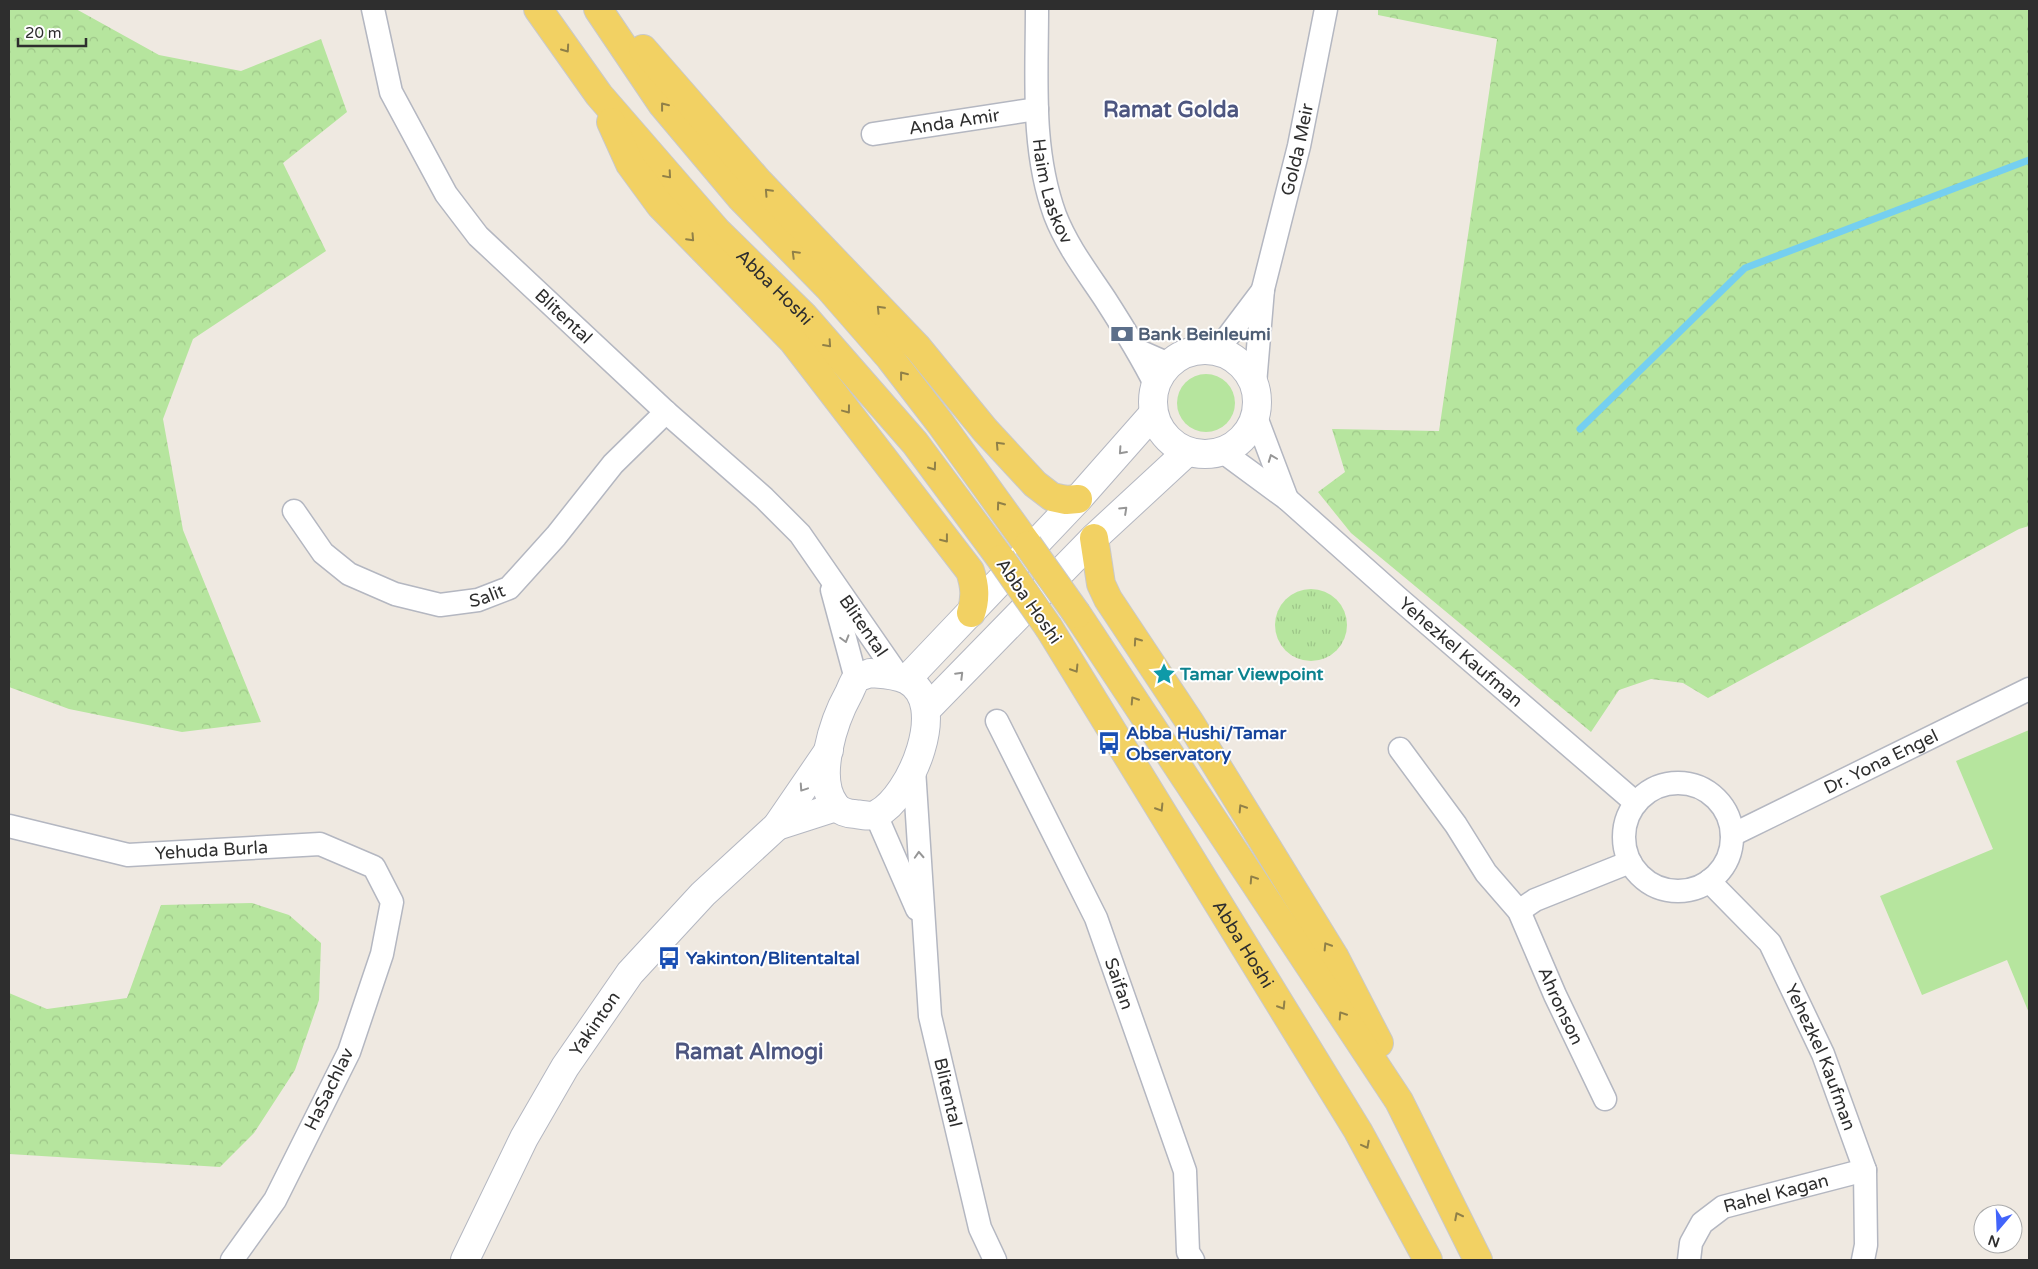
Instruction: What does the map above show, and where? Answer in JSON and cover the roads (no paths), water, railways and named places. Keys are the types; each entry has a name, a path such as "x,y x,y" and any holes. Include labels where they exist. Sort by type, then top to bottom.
{"main road":[{"name":"Abba Hoshi","path":"538,9 599,95 717,231 802,316 915,443 1001,559 1049,628 1358,1131 1428,1260"},
{"name":"Abba Hoshi","path":"598,9 662,104 740,198 829,288 890,358 940,423 1077,614 1399,1101 1478,1260"},
{"path":"609,9 735,156 918,348 985,430 1035,484 1052,497 1066,500 1078,499"},
{"path":"599,95 630,164 660,205 793,341 970,571 975,584 974,603 971,612"},
{"path":"1094,538 1102,584 1108,599 1191,724 1334,956 1382,1047 1399,1101"}],"street":[{"name":"Blitental","path":"373,9 391,92 446,194 478,236 666,412 764,498 800,534 827,575 903,678"},
{"name":"Haim Laskov","path":"1037,9 1036,109 1042,170 1056,216 1076,255 1139,351 1163,375"},
{"name":"Golda Meir","path":"1255,384 1263,289 1299,146 1326,9"},
{"name":"Anda Amir","path":"872,134 1036,109"},
{"name":"Golda Meir","path":"1218,350 1263,289"},
{"path":"1199,350 1218,350 1234,358 1247,369 1255,384 1258,400 1256,417 1249,432 1238,444 1223,452 1205,455 1187,452 1172,443 1160,430 1153,414 1152,396 1163,375 1182,355 1199,350"},
{"name":"Salit","path":"294,511 323,553 349,574 395,594 440,605 478,600 509,588 556,536 613,464 666,412"},
{"path":"903,678 971,612 1078,499 1153,414"},
{"name":"Yehezkel Kaufman","path":"1256,417 1287,499"},
{"path":"926,710 1094,538 1187,452"},
{"name":"Yehezkel Kaufman","path":"1223,452 1287,499 1397,597 1636,803"},
{"name":"Blitental","path":"827,575 856,679"},
{"path":"870,673 903,678 915,686 926,710 926,728 914,769 895,801 876,815 848,814 836,807 828,795 826,779 829,750 839,712 856,679 870,673"},
{"name":"Dr. Yona Engel","path":"1732,835 2029,689"},
{"name":"Saifan","path":"997,721 1096,918 1185,1171 1184,1257"},
{"name":"Ahronson","path":"1400,749 1456,825 1486,873 1519,911 1605,1099"},
{"name":"Yakinton","path":"465,1260 524,1138 560,1075 630,973 703,894 777,826 829,750"},
{"name":"Blitental","path":"914,769 930,1016 980,1228 995,1260"},
{"path":"1668,784 1686,784 1704,790 1718,801 1728,817 1732,835 1730,853 1722,869 1709,881 1692,889 1674,891 1657,886 1641,876 1630,862 1625,847 1624,832 1628,816 1636,803 1650,791 1668,784"},
{"name":"Yakinton","path":"777,826 836,807"},
{"name":"Blitental","path":"876,815 923,921"},
{"name":"Yehuda Burla","path":"9,826 128,856 320,844 374,868 392,902"},
{"path":"1519,911 1536,900 1630,862"},
{"name":"Yehezkel Kaufman","path":"1709,881 1770,943 1823,1054 1865,1170 1866,1245 1863,1260"},
{"name":"HaSachlav","path":"232,1260 275,1200 349,1052 382,954 392,902"},
{"name":"Rahel Kagan","path":"1689,1260 1691,1243 1702,1223 1723,1207 1865,1170"}],"waterway":[{"path":"1580,429 1745,268 2029,160"}],"place":[{"name":"Bank Beinleumi","path":"1122,334"},
{"name":"Tamar Viewpoint","path":"1164,674"},
{"name":"Abba Hushi/Tamar Observatory","path":"1109,743"},
{"name":"Yakinton/Blitentaltal","path":"669,958"}],"district":[{"name":"Ramat Golda","path":"1171,110"},
{"name":"Ramat Almogi","path":"749,1052"}]}
